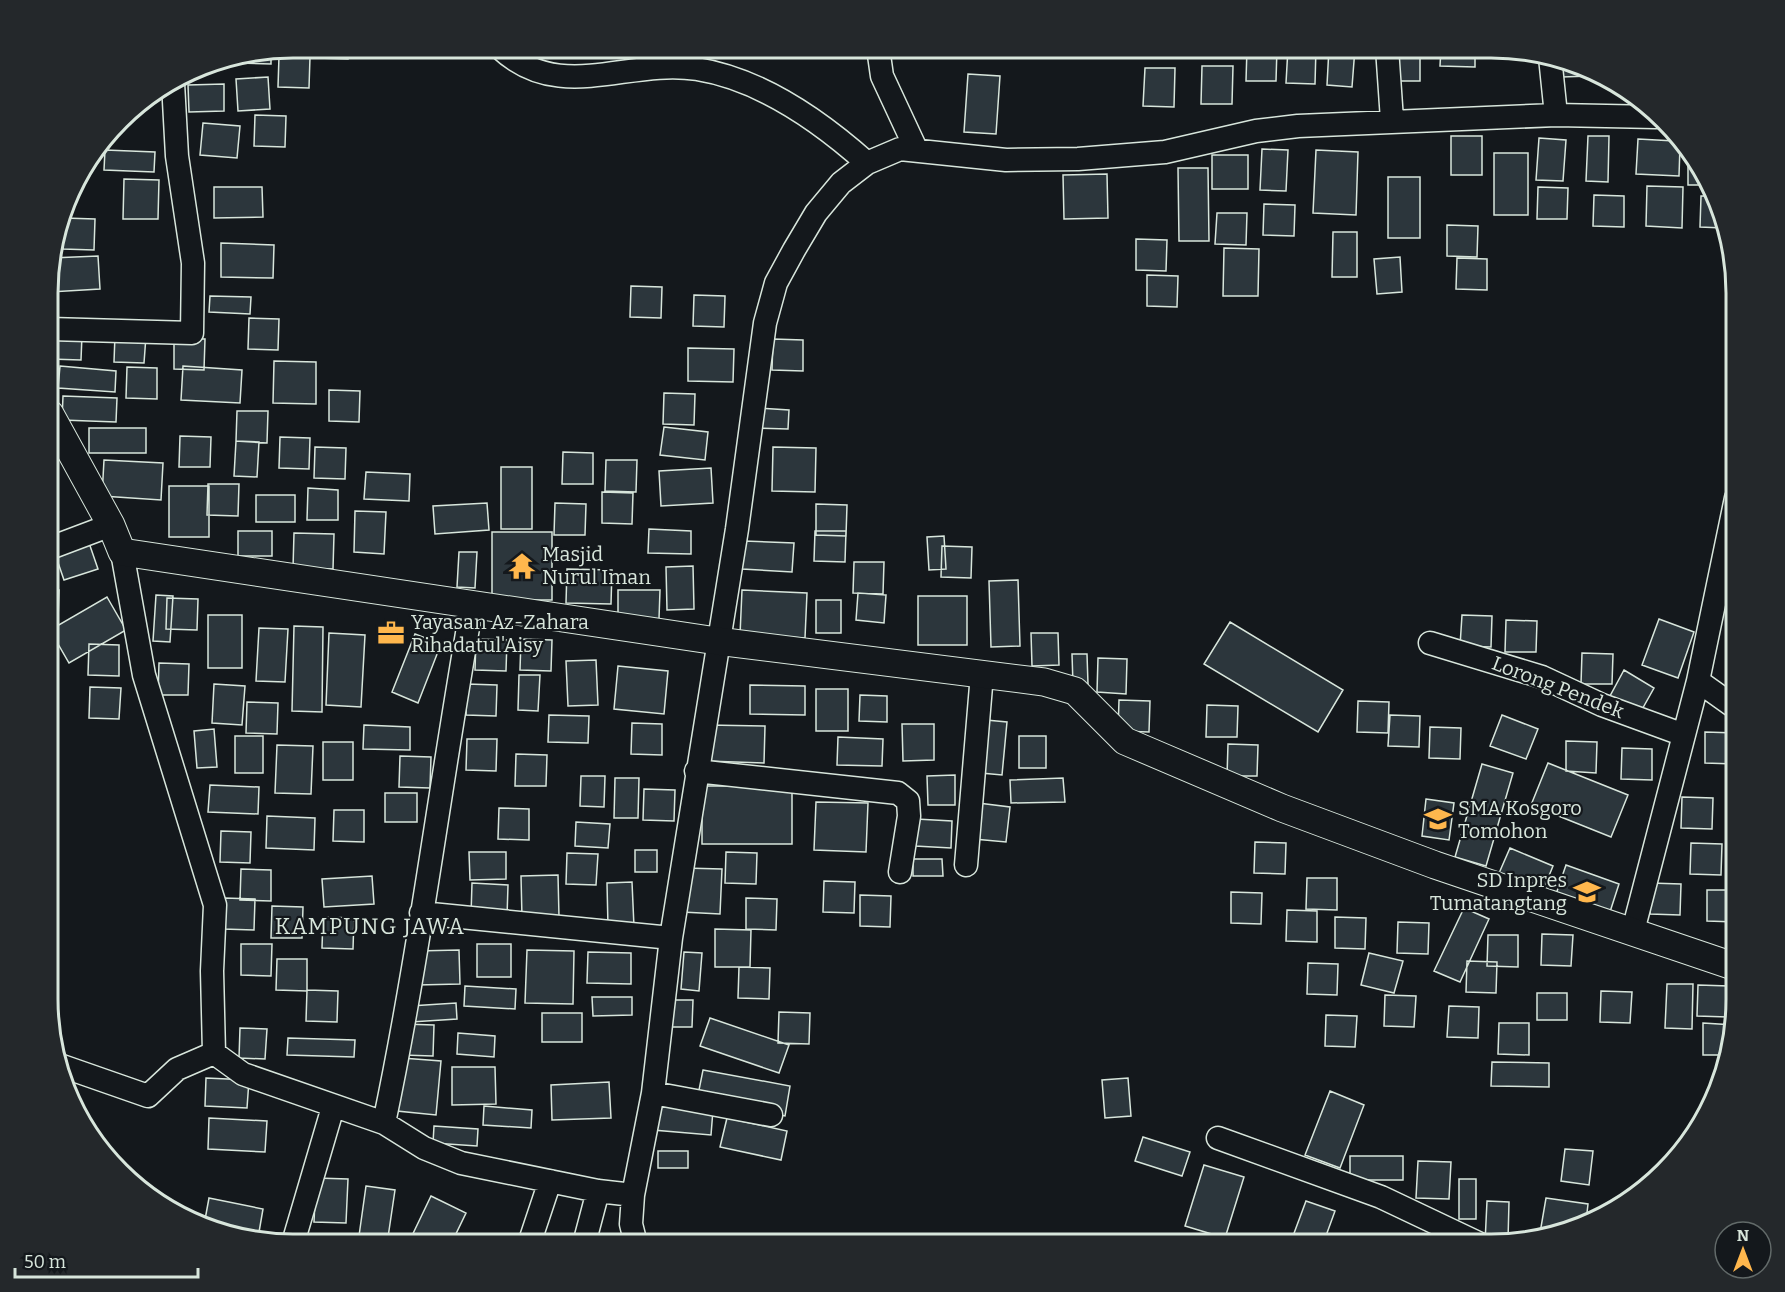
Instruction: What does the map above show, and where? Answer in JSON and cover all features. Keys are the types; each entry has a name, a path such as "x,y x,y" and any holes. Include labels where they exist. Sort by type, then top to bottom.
{"street":[{"path":"511,58 539,73 567,78 675,66 699,69 736,80 891,154 1006,160 1113,157 1165,152 1256,131 1392,120 1556,115 1646,117"},
{"path":"879,58 891,154"},
{"path":"1388,58 1392,120"},
{"path":"1551,67 1556,115"},
{"path":"58,329 192,333 193,263 177,156 173,92"},
{"path":"634,1234 631,1224 633,1195 653,1094 670,938 737,529 770,302 776,284 816,213 841,183 891,154"},
{"path":"58,429 111,525 122,552 144,675 215,905 212,971 214,1053"},
{"path":"58,545 111,525"},
{"path":"122,552 717,641 1044,682 1075,691 1125,741 1293,812 1435,865 1726,963"},
{"path":"1633,932 1698,681 1726,555"},
{"path":"384,1123 399,1051 472,605"},
{"name":"Lorong Pendek","path":"1430,643 1542,677 1602,705 1684,735"},
{"path":"966,865 982,674"},
{"path":"1698,681 1726,700"},
{"path":"696,771 898,793 908,801 909,816 900,872"},
{"path":"421,913 670,938"},
{"path":"70,1069 148,1096 177,1069 214,1053"},
{"path":"214,1053 243,1074 384,1123 424,1148 461,1163 598,1191 633,1195"},
{"path":"653,1094 771,1115"},
{"path":"296,1234 333,1107"},
{"path":"1218,1138 1381,1197 1459,1234"},
{"path":"532,1234 550,1181"},
{"path":"587,1234 598,1191"}],"building":[{"path":"310,58 309,88 278,87 279,59"},
{"path":"1247,58 1277,58 1276,81 1246,81"},
{"path":"1287,58 1316,58 1315,84 1286,83"},
{"path":"1328,58 1354,58 1352,87 1327,85"},
{"path":"1394,58 1420,58 1420,81 1394,81"},
{"path":"1440,58 1475,58 1475,67 1440,66"},
{"path":"271,60 271,64 247,63"},
{"path":"1202,66 1233,66 1232,104 1201,104"},
{"path":"1145,68 1175,68 1174,107 1143,106"},
{"path":"1562,70 1582,76 1562,77"},
{"path":"968,74 1000,76 996,134 964,132"},
{"path":"268,77 270,109 238,111 236,79"},
{"path":"224,84 224,111 189,112 188,85"},
{"path":"255,115 286,116 285,147 254,146"},
{"path":"203,123 240,126 237,158 200,155"},
{"path":"1451,136 1482,136 1482,175 1451,175"},
{"path":"1588,136 1609,136 1608,182 1586,181"},
{"path":"1539,138 1566,140 1563,181 1536,180"},
{"path":"1638,139 1670,141 1680,153 1679,176 1636,174"},
{"path":"1262,149 1288,150 1286,191 1260,190"},
{"path":"107,150 155,152 154,172 104,170"},
{"path":"1316,150 1358,152 1356,215 1313,213"},
{"path":"1494,153 1528,153 1528,215 1494,215"},
{"path":"1212,155 1248,155 1248,189 1212,189"},
{"path":"1688,165 1700,185 1688,185"},
{"path":"1178,168 1208,168 1209,241 1179,241"},
{"path":"1107,174 1108,218 1064,219 1063,175"},
{"path":"1388,177 1420,177 1420,238 1388,238"},
{"path":"124,179 159,180 158,219 123,219"},
{"path":"1647,186 1683,187 1682,228 1646,226"},
{"path":"214,187 262,187 263,217 214,218"},
{"path":"1538,187 1568,188 1567,219 1537,219"},
{"path":"1594,195 1624,196 1624,227 1593,226"},
{"path":"1701,196 1705,196 1717,228 1700,227"},
{"path":"1264,204 1295,205 1294,236 1263,235"},
{"path":"1217,213 1247,213 1246,245 1215,244"},
{"path":"71,218 95,219 94,250 63,249"},
{"path":"1447,225 1478,226 1477,257 1447,256"},
{"path":"1333,232 1357,232 1357,277 1332,277"},
{"path":"1136,239 1167,240 1166,271 1136,270"},
{"path":"221,243 274,245 273,278 221,277"},
{"path":"1224,248 1259,249 1258,296 1223,296"},
{"path":"98,256 100,289 58,292 62,258"},
{"path":"1400,257 1402,292 1377,294 1374,259"},
{"path":"1457,258 1487,259 1487,290 1456,289"},
{"path":"1147,275 1178,276 1177,307 1147,306"},
{"path":"631,286 662,287 661,318 630,317"},
{"path":"694,295 725,296 724,327 693,326"},
{"path":"210,296 251,297 250,314 209,312"},
{"path":"249,318 279,319 278,350 248,349"},
{"path":"58,334 82,335 81,360 58,359"},
{"path":"115,335 146,336 144,363 114,362"},
{"path":"174,338 205,339 204,370 174,369"},
{"path":"773,339 803,340 803,371 772,370"},
{"path":"688,348 734,349 733,382 688,381"},
{"path":"274,361 316,362 316,404 273,403"},
{"path":"60,366 116,371 115,392 58,388"},
{"path":"183,366 242,370 240,403 181,400"},
{"path":"127,367 157,368 157,399 126,398"},
{"path":"329,390 360,391 359,422 329,421"},
{"path":"664,393 695,394 694,425 663,424"},
{"path":"63,396 117,398 116,422 62,420"},
{"path":"758,408 789,410 788,429 757,428"},
{"path":"237,411 268,411 267,443 236,441"},
{"path":"664,427 708,432 705,460 660,455"},
{"path":"89,428 146,428 146,453 89,453"},
{"path":"180,436 211,437 210,467 179,467"},
{"path":"280,437 310,438 309,469 279,468"},
{"path":"236,441 259,442 257,477 234,476"},
{"path":"315,447 346,448 345,479 314,478"},
{"path":"773,447 816,448 815,492 772,491"},
{"path":"563,452 593,453 593,484 562,484"},
{"path":"104,460 163,463 161,500 102,496"},
{"path":"606,460 637,460 636,492 605,491"},
{"path":"501,467 532,467 532,529 501,529"},
{"path":"711,468 713,503 661,506 659,471"},
{"path":"366,472 410,474 409,501 364,499"},
{"path":"208,484 239,484 238,516 207,515"},
{"path":"169,486 209,486 209,537 169,537"},
{"path":"308,488 338,490 338,520 307,520"},
{"path":"602,492 633,493 632,524 602,523"},
{"path":"256,495 295,495 295,522 256,522"},
{"path":"487,503 489,530 435,534 433,506"},
{"path":"555,503 586,504 585,535 554,535"},
{"path":"816,504 847,505 846,536 816,535"},
{"path":"355,511 386,512 384,554 354,552"},
{"path":"649,529 691,531 691,554 648,553"},
{"path":"238,531 272,531 272,556 238,556"},
{"path":"815,531 846,531 845,562 814,561"},
{"name":"Masjid Nurul Iman","path":"492,532 552,532 552,600 492,600"},
{"path":"294,533 334,534 333,569 293,568"},
{"path":"944,536 946,569 929,570 927,537"},
{"path":"87,537 98,569 64,580 58,563 58,546"},
{"path":"744,541 794,543 792,572 742,569"},
{"path":"942,546 972,547 971,578 941,577"},
{"path":"459,552 477,552 475,588 457,587"},
{"path":"854,562 884,562 883,594 853,593"},
{"path":"693,566 694,609 667,610 666,567"},
{"path":"567,569 612,570 611,604 566,603"},
{"path":"1018,580 1020,646 991,647 989,581"},
{"path":"618,590 660,590 659,619 618,619"},
{"path":"742,590 807,593 805,638 740,635"},
{"path":"858,593 886,595 884,623 856,620"},
{"path":"156,595 173,596 170,642 153,641"},
{"path":"918,596 967,596 967,645 918,645"},
{"path":"107,597 126,630 69,663 58,644 58,625"},
{"path":"167,598 198,599 197,630 166,629"},
{"path":"816,600 841,600 841,633 816,633"},
{"path":"208,615 242,615 242,668 208,668"},
{"path":"1462,615 1492,616 1491,647 1460,646"},
{"path":"1659,619 1694,632 1678,678 1642,665"},
{"path":"1506,620 1537,621 1536,652 1505,652"},
{"path":"1230,622 1343,690 1318,732 1204,664"},
{"path":"294,626 323,627 322,712 292,711"},
{"path":"259,628 288,629 285,682 256,681"},
{"path":"329,633 365,635 361,707 326,705"},
{"path":"1031,633 1058,633 1059,665 1032,666"},
{"path":"415,634 441,644 418,703 392,692"},
{"path":"476,639 507,640 506,671 475,670"},
{"path":"521,639 552,640 551,671 520,670"},
{"path":"89,644 119,645 119,676 88,675"},
{"path":"1582,653 1613,654 1612,684 1581,684"},
{"path":"1072,654 1087,654 1088,684 1073,685"},
{"path":"1098,658 1127,659 1126,694 1097,692"},
{"path":"596,660 598,705 568,706 566,661"},
{"path":"159,663 189,664 188,695 158,695"},
{"path":"618,666 668,671 664,714 614,709"},
{"path":"1624,670 1654,688 1640,713 1610,696"},
{"path":"519,675 540,675 538,711 518,710"},
{"path":"214,684 245,686 242,725 212,723"},
{"path":"467,684 497,685 496,716 466,715"},
{"path":"750,685 805,686 805,715 750,714"},
{"path":"90,687 121,688 119,719 89,718"},
{"path":"816,689 848,689 848,731 816,731"},
{"path":"860,695 887,696 887,722 859,721"},
{"path":"1119,700 1150,701 1149,732 1118,731"},
{"path":"1358,701 1389,702 1388,733 1357,732"},
{"path":"247,702 278,703 277,734 246,733"},
{"path":"1207,705 1238,706 1237,737 1206,737"},
{"path":"549,715 589,716 588,743 548,742"},
{"path":"1390,715 1420,716 1419,747 1388,746"},
{"path":"1502,715 1538,729 1526,759 1490,746"},
{"path":"986,720 1007,722 1002,775 981,773"},
{"path":"632,723 662,724 662,755 631,754"},
{"path":"902,724 934,724 934,760 903,761"},
{"path":"364,725 410,727 410,750 363,749"},
{"path":"707,725 765,726 764,763 706,761"},
{"path":"1430,727 1461,728 1460,759 1429,758"},
{"path":"214,729 217,767 197,768 194,731"},
{"path":"1705,732 1726,733 1726,764 1705,763"},
{"path":"235,736 263,736 263,773 235,773"},
{"path":"1019,736 1046,736 1046,768 1019,768"},
{"path":"838,737 883,739 882,766 837,765"},
{"path":"467,739 497,739 496,771 466,770"},
{"path":"1566,741 1597,742 1596,773 1566,771"},
{"path":"323,742 353,742 353,780 323,780"},
{"path":"1228,744 1258,745 1257,776 1227,776"},
{"path":"277,745 313,746 311,794 275,793"},
{"path":"1622,748 1652,749 1652,780 1621,779"},
{"path":"516,754 547,755 546,786 515,786"},
{"path":"400,756 431,757 430,788 399,787"},
{"path":"1548,763 1628,795 1611,837 1531,805"},
{"path":"1482,764 1513,773 1486,866 1455,857"},
{"path":"955,775 955,805 928,805 927,776"},
{"path":"581,776 605,776 604,807 580,806"},
{"path":"615,778 639,778 638,818 614,818"},
{"path":"1063,778 1065,802 1011,803 1010,780"},
{"path":"210,785 259,787 258,814 208,812"},
{"path":"702,786 792,786 792,844 702,844"},
{"path":"644,789 675,790 674,821 643,820"},
{"path":"385,793 417,793 417,822 385,822"},
{"path":"1682,797 1713,798 1712,829 1681,828"},
{"name":"SMA Kosgoro Tomohon","path":"1426,799 1454,803 1449,840 1422,836"},
{"path":"816,802 868,803 866,852 814,850"},
{"path":"978,803 1010,807 1006,842 974,839"},
{"path":"499,808 529,809 529,840 498,839"},
{"path":"334,810 364,810 364,842 333,841"},
{"path":"267,816 315,818 314,850 266,848"},
{"path":"916,819 952,821 951,848 915,846"},
{"path":"576,822 610,824 608,848 575,846"},
{"path":"221,831 251,832 250,863 220,862"},
{"path":"1255,842 1286,843 1285,874 1254,873"},
{"path":"1691,843 1722,844 1721,875 1690,874"},
{"path":"1510,848 1553,866 1540,898 1496,880"},
{"path":"635,850 657,850 657,872 635,872"},
{"path":"469,852 506,852 506,879 470,880"},
{"path":"726,852 757,853 756,884 725,883"},
{"path":"567,853 598,854 596,885 566,884"},
{"path":"913,859 942,859 943,876 913,876"},
{"name":"SD Inpres Tumatangtang","path":"1566,865 1619,884 1608,918 1554,900"},
{"path":"684,868 722,869 720,914 682,912"},
{"path":"241,869 271,870 271,901 240,900"},
{"path":"558,875 559,917 522,918 521,876"},
{"path":"372,876 374,904 324,907 322,879"},
{"path":"1307,878 1337,878 1337,910 1306,909"},
{"path":"824,881 855,882 854,913 823,912"},
{"path":"632,882 634,927 608,927 607,883"},
{"path":"472,883 508,885 507,917 471,915"},
{"path":"1650,883 1681,884 1680,915 1650,914"},
{"path":"1707,890 1726,890 1726,922 1707,921"},
{"path":"1231,892 1262,893 1261,924 1231,923"},
{"path":"860,895 891,896 890,927 860,926"},
{"path":"224,898 255,899 254,930 223,929"},
{"path":"746,898 777,899 776,930 746,929"},
{"path":"272,906 303,907 302,938 271,938"},
{"path":"1464,908 1489,919 1460,982 1434,971"},
{"path":"1287,910 1317,911 1317,942 1286,941"},
{"path":"323,917 354,918 353,949 322,948"},
{"path":"1335,917 1366,918 1365,949 1335,948"},
{"path":"1398,922 1429,923 1428,954 1397,953"},
{"path":"715,929 751,930 750,967 715,967"},
{"path":"1542,934 1573,935 1571,966 1541,965"},
{"path":"1488,935 1518,935 1518,967 1487,966"},
{"path":"241,944 272,944 271,976 241,975"},
{"path":"477,944 511,944 511,977 477,977"},
{"path":"459,950 460,984 417,985 416,951"},
{"path":"527,950 574,951 573,1004 525,1003"},
{"path":"588,952 631,953 631,984 587,983"},
{"path":"684,952 702,953 699,991 681,989"},
{"path":"1369,953 1403,961 1394,993 1361,985"},
{"path":"277,959 307,959 307,991 276,990"},
{"path":"1467,961 1497,962 1496,993 1466,992"},
{"path":"1308,963 1338,964 1337,995 1307,994"},
{"path":"739,967 770,968 769,999 738,998"},
{"path":"1667,984 1693,984 1692,1029 1665,1028"},
{"path":"1698,985 1726,986 1726,1017 1697,1016"},
{"path":"465,986 516,989 515,1009 464,1006"},
{"path":"307,990 338,991 337,1022 306,1021"},
{"path":"1601,991 1632,992 1630,1023 1600,1022"},
{"path":"1537,993 1567,993 1567,1020 1537,1020"},
{"path":"1385,995 1416,996 1414,1027 1384,1026"},
{"path":"592,997 632,997 632,1015 593,1016"},
{"path":"670,1000 693,1000 692,1027 669,1027"},
{"path":"456,1003 457,1019 411,1022 410,1006"},
{"path":"1449,1006 1479,1007 1478,1038 1447,1037"},
{"path":"779,1012 810,1013 809,1044 778,1043"},
{"path":"542,1013 582,1013 582,1042 542,1042"},
{"path":"1326,1015 1357,1016 1355,1047 1325,1046"},
{"path":"710,1018 789,1045 779,1073 700,1046"},
{"path":"1499,1023 1529,1023 1529,1055 1498,1054"},
{"path":"1703,1023 1725,1024 1719,1055 1703,1055"},
{"path":"404,1024 434,1025 433,1056 402,1055"},
{"path":"240,1028 267,1029 265,1059 239,1058"},
{"path":"458,1033 495,1036 494,1057 457,1054"},
{"path":"288,1038 355,1040 354,1057 287,1055"},
{"path":"402,1058 441,1061 436,1115 397,1111"},
{"path":"1492,1062 1549,1063 1549,1087 1491,1086"},
{"path":"452,1067 495,1067 496,1104 452,1105"},
{"path":"703,1070 790,1086 785,1116 697,1100"},
{"path":"206,1078 249,1080 247,1108 205,1106"},
{"path":"1128,1078 1131,1116 1105,1118 1102,1080"},
{"path":"609,1082 611,1118 552,1120 551,1085"},
{"path":"1330,1091 1364,1105 1340,1168 1305,1155"},
{"path":"484,1106 532,1110 531,1128 483,1125"},
{"path":"655,1106 713,1110 711,1135 653,1130"},
{"path":"209,1118 267,1121 265,1152 208,1149"},
{"path":"727,1118 787,1131 781,1160 720,1147"},
{"path":"434,1126 478,1129 477,1146 433,1143"},
{"path":"1143,1137 1190,1152 1182,1176 1135,1161"},
{"path":"1565,1149 1593,1151 1589,1185 1561,1181"},
{"path":"658,1151 688,1151 688,1168 658,1168"},
{"path":"1350,1156 1403,1156 1403,1180 1350,1180"},
{"path":"1418,1161 1451,1162 1449,1199 1416,1198"},
{"path":"1204,1165 1244,1177 1226,1234 1212,1234 1185,1226"},
{"path":"316,1178 348,1179 346,1223 314,1222"},
{"path":"1459,1179 1476,1179 1476,1219 1459,1219"},
{"path":"366,1186 395,1190 388,1234 359,1234"},
{"path":"431,1196 466,1213 456,1234 413,1234"},
{"path":"209,1198 263,1209 259,1231 206,1217"},
{"path":"1546,1198 1588,1204 1587,1213 1541,1228"},
{"path":"1306,1201 1335,1211 1327,1234 1294,1234"},
{"path":"1487,1201 1509,1202 1508,1233 1485,1234"}],"place":[{"name":"Masjid Nurul Iman","path":"522,566"},
{"name":"Yayasan Az-Zahara Rihadatul'Aisy","path":"391,633"},
{"name":"SMA Kosgoro Tomohon","path":"1438,819"},
{"name":"SD Inpres Tumatangtang","path":"1587,892"}],"district":[{"name":"KAMPUNG JAWA","path":"370,926"}]}
